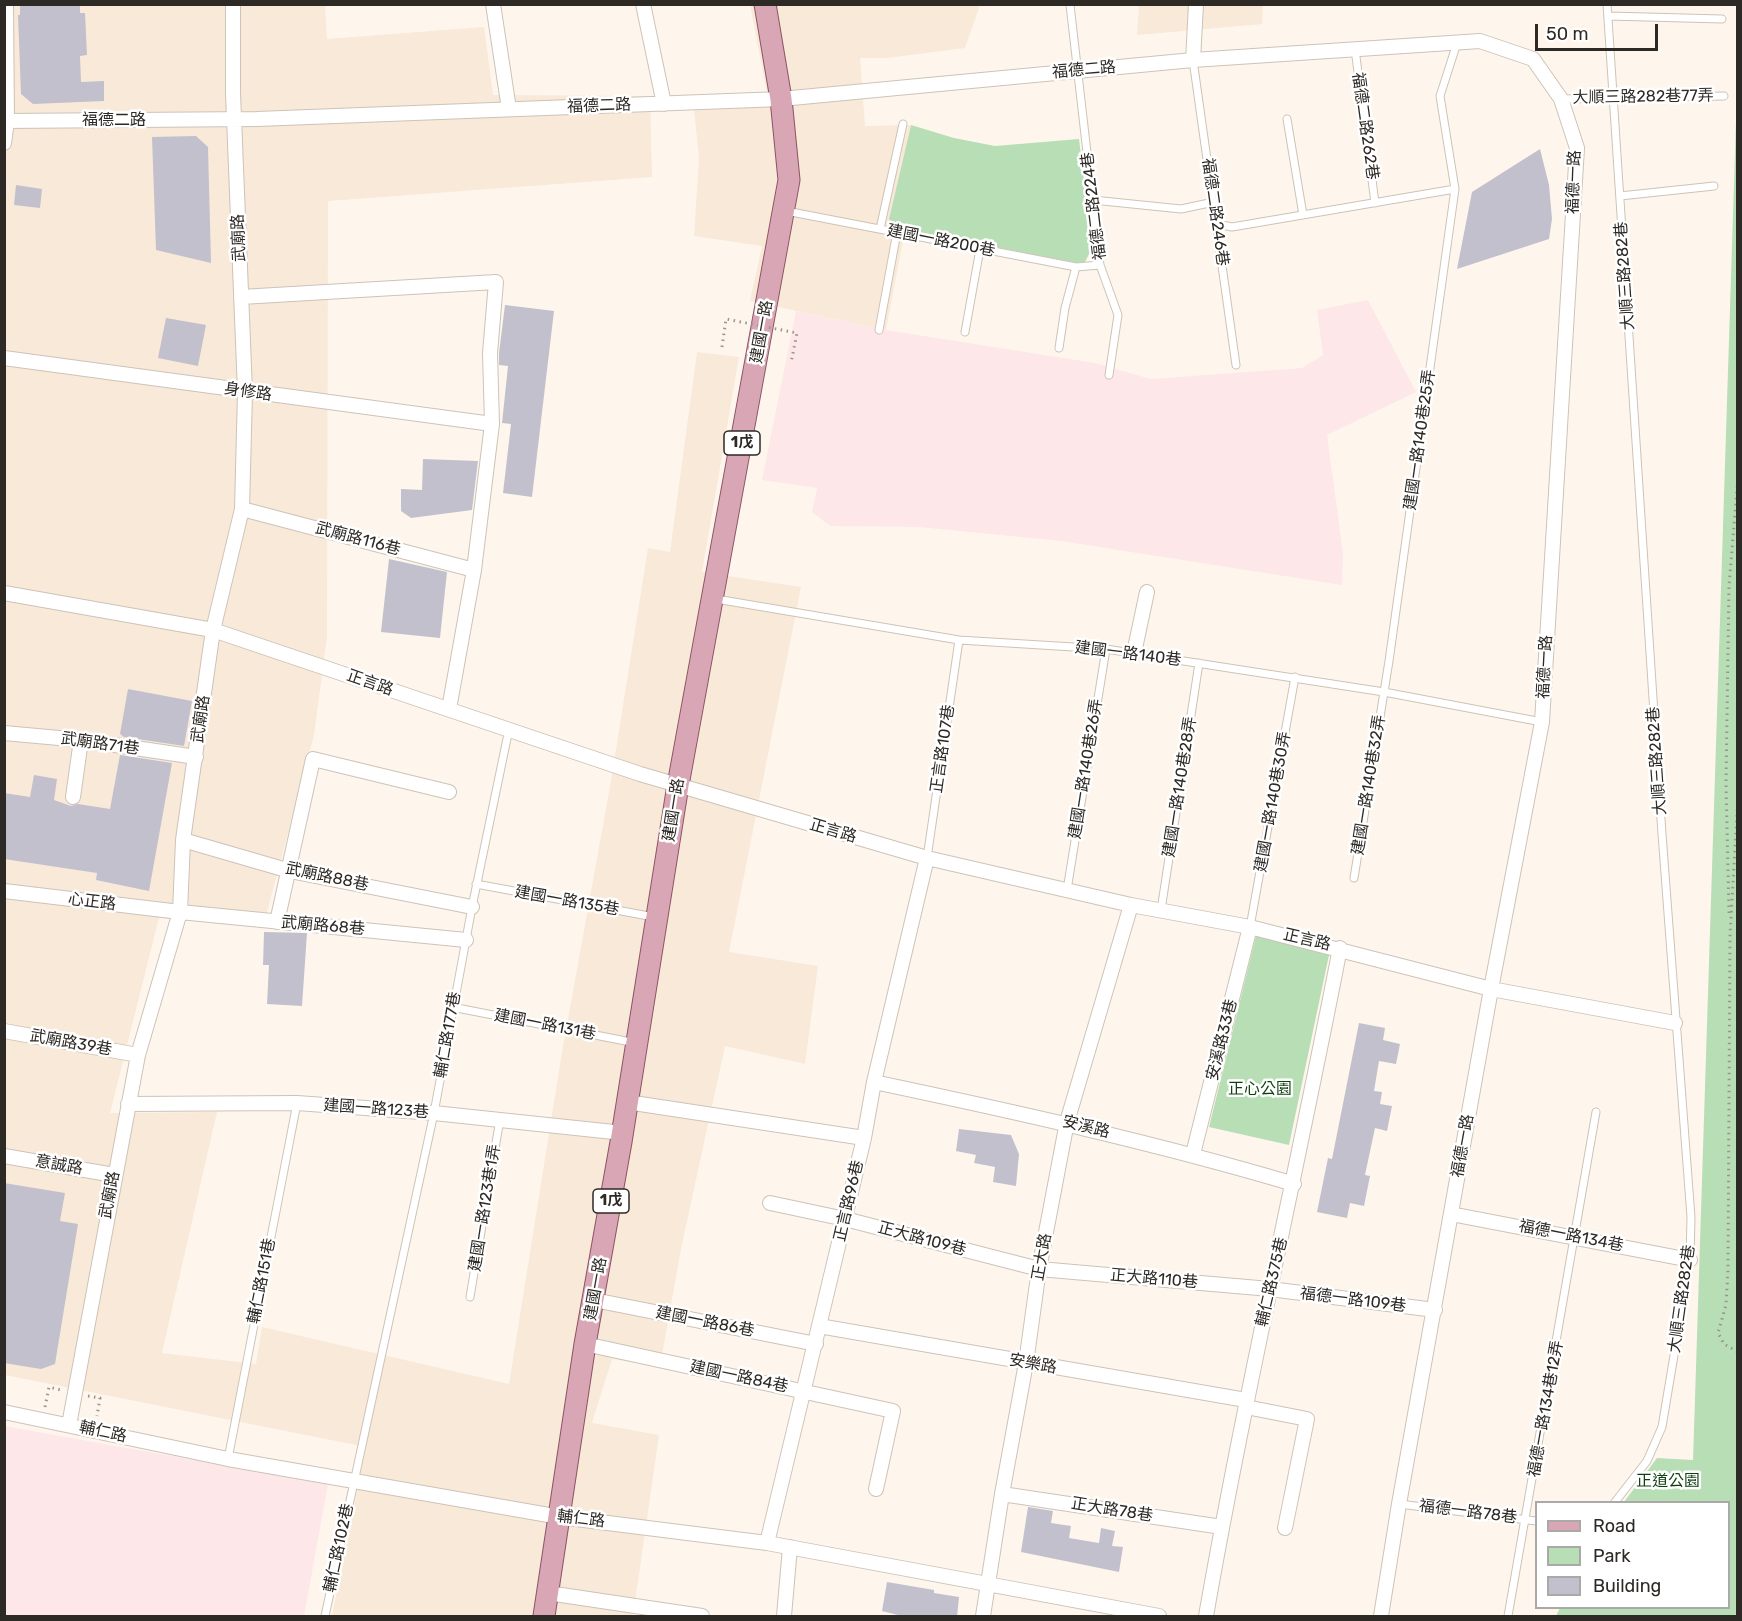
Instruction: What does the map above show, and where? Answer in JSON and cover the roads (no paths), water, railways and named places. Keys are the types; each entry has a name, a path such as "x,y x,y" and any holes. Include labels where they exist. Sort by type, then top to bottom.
{"main road":[{"name":"建國一路","path":"544,1617 585,1344 638,1043 678,785 789,180 781,99 765,4"}],"street":[{"path":"4,142 6,4"},
{"name":"武廟路","path":"69,1425 138,1055 180,912 183,840 213,630 242,509 245,392 234,119 233,4"},
{"path":"493,4 509,109"},
{"path":"643,4 664,104"},
{"path":"1193,60 1196,4"},
{"name":"福德一路","path":"1193,60 1480,41 1533,59 1561,99 1576,148 1542,722 1491,989 1381,1617"},
{"name":"福德二路","path":"6,121 234,119 781,99 1193,60"},
{"path":"241,297 496,282 490,353 492,424 474,570 449,709"},
{"name":"身修路","path":"4,358 492,424"},
{"name":"武廟路116巷","path":"242,509 474,570"},
{"path":"1134,653 1147,592"},
{"name":"正言路","path":"4,593 213,630 678,785 927,858 1131,905 1250,927 1340,948 1491,989 1675,1023"},
{"name":"武廟路71巷","path":"4,733 81,740 196,758"},
{"path":"73,797 81,740"},
{"path":"277,922 313,759 449,792"},
{"name":"武廟路88巷","path":"183,840 290,871 472,907"},
{"name":"正言路96巷","path":"767,1543 816,1344 927,858"},
{"name":"心正路","path":"4,891 180,912"},
{"name":"正大路","path":"983,1617 1026,1363 1039,1269 1068,1122 1131,905"},
{"name":"武廟路68巷","path":"180,912 466,940"},
{"name":"安溪路33巷","path":"1193,1154 1250,927"},
{"name":"輔仁路375巷","path":"1206,1617 1246,1403 1294,1184 1340,948"},
{"name":"武廟路39巷","path":"4,1031 138,1055"},
{"name":"安溪路","path":"874,1082 1068,1122 1193,1154 1294,1184"},
{"path":"627,1102 864,1138"},
{"name":"建國一路123巷","path":"128,1104 297,1103 500,1119 623,1133"},
{"name":"意誠路","path":"4,1155 114,1175"},
{"name":"正大路109巷","path":"770,1203 845,1219 1039,1269"},
{"name":"福德一路134巷","path":"1452,1214 1576,1236 1690,1260"},
{"name":"正大路110巷","path":"1039,1269 1270,1289"},
{"name":"福德一路109巷","path":"1270,1289 1435,1310"},
{"name":"建國一路86巷","path":"594,1300 816,1344"},
{"name":"安樂路","path":"819,1326 1246,1403 1307,1419 1285,1528"},
{"name":"建國一路84巷","path":"585,1344 893,1411 876,1489"},
{"name":"輔仁路","path":"4,1412 228,1460 560,1517 767,1543 1159,1617"},
{"name":"正大路78巷","path":"1002,1494 1222,1527"},
{"path":"784,1617 790,1547"},
{"path":"548,1593 625,1610 702,1617"}],"lane":[{"name":"大順三路282巷","path":"1607,4 1675,1023 1691,1217 1690,1260 1662,1427 1647,1461 1617,1501"},
{"name":"福德二路224巷","path":"1070,5 1100,265 1118,315 1109,375"},
{"path":"1608,16 1722,19"},
{"name":"建國一路140巷25弄","path":"1384,692 1455,189 1440,96 1457,43"},
{"name":"福德二路262巷","path":"1355,49 1375,203"},
{"name":"福德二路246巷","path":"1193,60 1218,224 1236,365"},
{"name":"大順三路282巷77弄","path":"1561,99 1724,96"},
{"path":"1287,119 1303,215"},
{"path":"880,229 903,124"},
{"path":"1620,196 1714,186"},
{"path":"1218,224 1232,228 1455,189"},
{"path":"1093,200 1181,208 1214,202"},
{"name":"建國一路200巷","path":"783,210 1076,267 1100,265"},
{"path":"879,330 897,232"},
{"path":"965,332 980,249"},
{"path":"1059,348 1065,308 1076,267"},
{"name":"建國一路140巷","path":"713,599 959,640 1106,649 1134,653 1384,692 1542,722"},
{"name":"正言路107巷","path":"927,858 959,640"},
{"name":"建國一路140巷26弄","path":"1067,890 1106,649"},
{"name":"建國一路140巷28弄","path":"1161,910 1199,663"},
{"name":"建國一路140巷30弄","path":"1250,927 1295,677"},
{"name":"建國一路140巷32弄","path":"1354,878 1384,692"},
{"name":"輔仁路177巷","path":"353,1480 434,1113 476,884 509,729"},
{"name":"建國一路135巷","path":"476,884 657,918"},
{"name":"建國一路131巷","path":"452,1007 638,1043"},
{"name":"輔仁路151巷","path":"228,1460 297,1103"},
{"name":"福德一路134巷12弄","path":"1508,1617 1596,1112"},
{"name":"建國一路123巷1弄","path":"471,1297 500,1119"},
{"name":"輔仁路102巷","path":"325,1617 353,1480"},
{"name":"福德一路78巷","path":"1399,1504 1535,1521"}],"park label":[{"name":"正心公園","path":"1260,1089"},
{"name":"正道公園","path":"1668,1481"}]}
